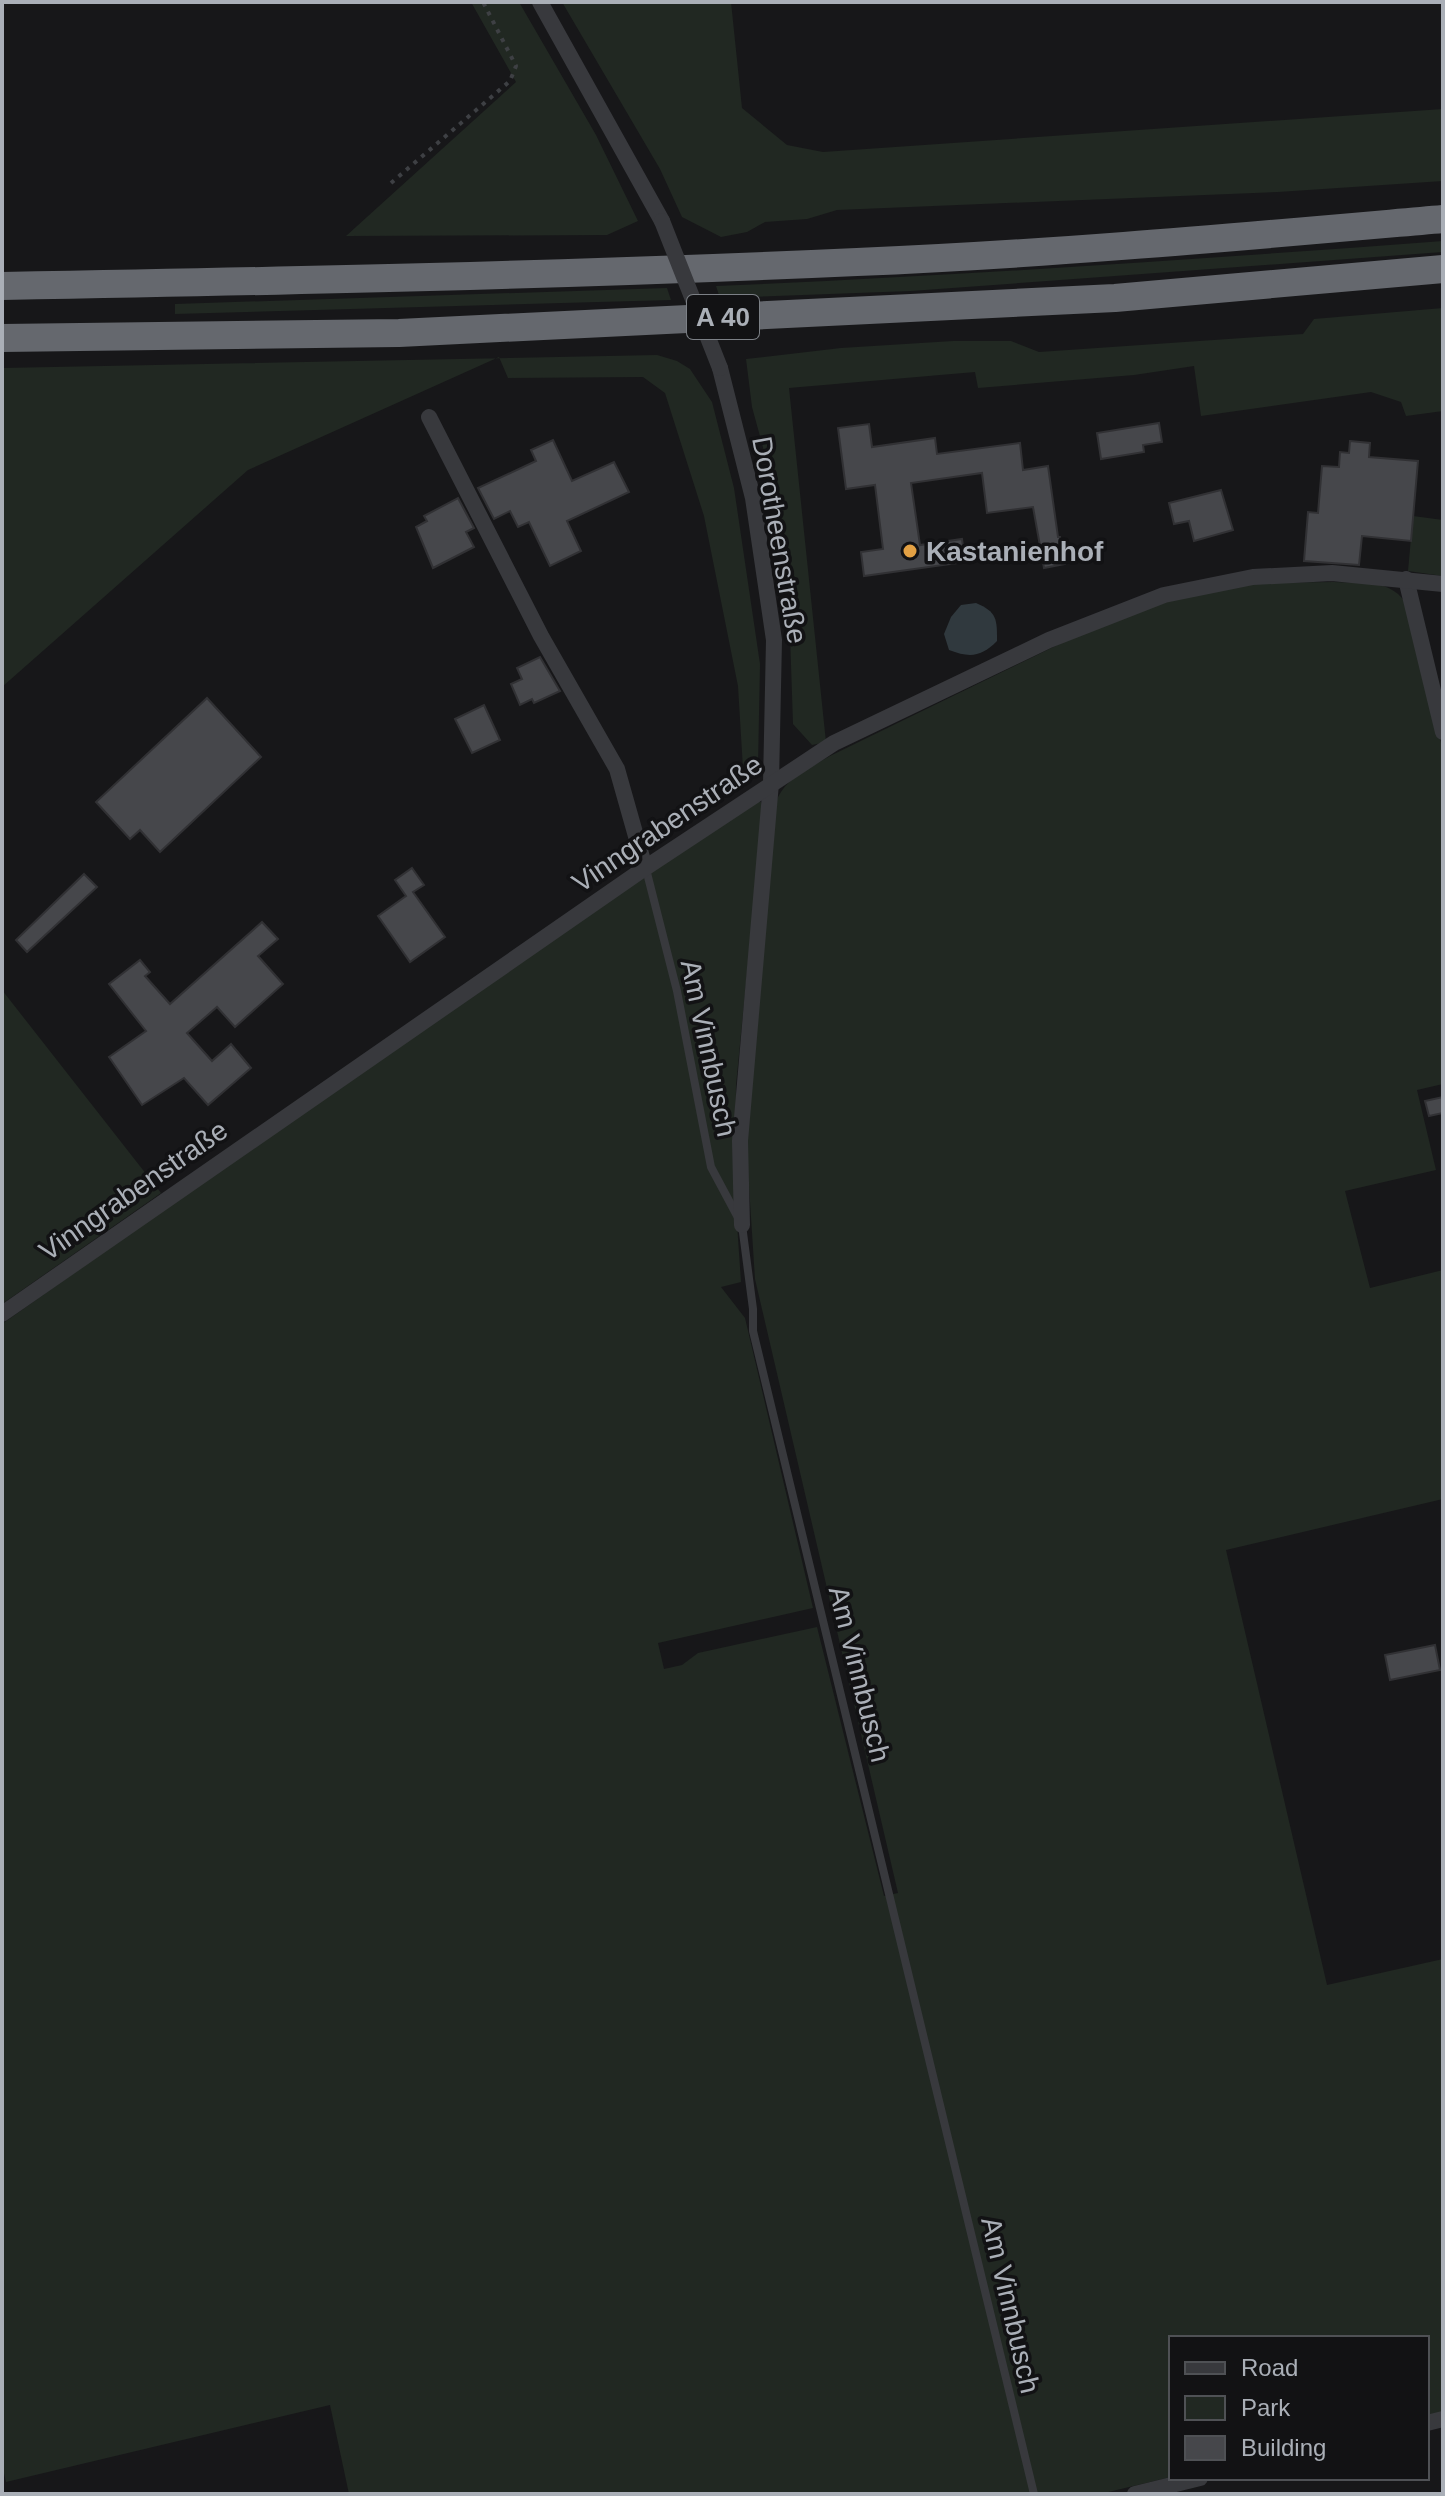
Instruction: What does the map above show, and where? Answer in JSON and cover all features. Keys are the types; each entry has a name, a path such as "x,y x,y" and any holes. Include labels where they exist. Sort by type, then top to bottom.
{"highway":[{"name":"A 40","path":"2,286 389,279 861,262 1260,235 1443,219"},
{"name":"A 40","path":"2,338 447,330 1115,298 1443,269"}],"street":[{"name":"Dorotheenstraße","path":"540,2 662,221 720,368 753,498 774,640 771,783 740,1141 742,1225"},
{"path":"429,417 541,636 617,769 645,868"},
{"name":"Vinngrabenstraße","path":"2,1314 645,868 834,743 1049,640 1164,595 1253,577 1332,573 1443,584"},
{"path":"1406,579 1443,732"},
{"path":"1135,2494 1192,2480"}],"lane":[{"name":"Am Vinnbusch","path":"645,868 677,991 711,1167 742,1225 753,1331 1034,2494"}],"path":[{"path":"391,183 510,81 516,66 483,2"}],"green space":[{"path":"471,2 519,2 596,135 638,221 607,235 346,236 516,82"},
{"path":"562,2 731,2 742,108 787,145 823,152 1443,109 1443,181 1278,192 837,210 807,219 765,222 747,232 721,237 682,217 660,169"},
{"path":"1443,241 1443,252 911,291 720,298 716,286 1080,266"},
{"path":"667,288 671,300 175,314 175,304"},
{"path":"1443,308 1443,411 1406,416 1401,402 1371,392 1201,416 1194,366 1134,375 978,388 975,372 789,388 826,742 812,745 793,724 789,605 782,540 767,462 752,407 746,359 841,348 953,341 1011,341 1039,352 1303,334 1314,319"},
{"path":"657,355 690,369 712,402 734,488 760,664 758,766 744,785 738,686 704,516 665,393 643,377 508,378 499,358"},
{"path":"496,358 248,470 2,687 2,368"},
{"path":"1413,516 1443,520 1443,576 1408,571"},
{"path":"1254,583 1376,584 1402,598 1408,607 1443,751 1443,1084 1417,1090 1436,1170 1345,1191 1370,1288 1443,1270 1443,1499 1226,1550 1327,1985 1443,1959 1443,2412 1429,2416 1429,2336 1169,2336 1169,2477 1100,2494 349,2494 330,2405 6,2482 2,2465 2,1324 477,989 756,802 761,802 763,809 736,1085 735,1194 741,1282 721,1287 745,1318 813,1608 658,1643 664,1669 682,1665 698,1653 817,1627 884,1896 898,1893 755,1279 746,1140 776,802 791,780 830,756 1082,633 1163,601"},
{"path":"2,990 161,1193 2,1304"}],"shaded area":[{"path":"976,603 992,613 997,627 997,641 975,654 949,650 944,634 951,617 961,605"}],"building":[{"path":"1159,423 1162,442 1143,445 1144,452 1101,459 1097,433"},
{"path":"869,424 872,447 935,438 937,454 1020,443 1023,470 1048,466 1065,564 1044,568 1033,507 987,513 982,473 911,483 920,545 962,539 965,562 864,576 861,552 883,549 875,485 846,489 838,428"},
{"path":"553,440 572,481 614,462 629,492 567,521 581,551 550,566 529,522 518,527 510,511 494,519 478,488 536,461 531,450"},
{"path":"1350,441 1370,443 1369,457 1418,461 1411,541 1362,536 1359,565 1304,561 1308,512 1318,513 1322,466 1339,467 1340,452 1349,453"},
{"path":"1221,490 1233,530 1194,541 1189,521 1174,524 1169,503"},
{"path":"458,498 474,528 466,532 474,547 433,568 416,527 427,521 424,516"},
{"path":"540,657 560,691 534,703 532,699 520,705 511,684 522,679 517,668"},
{"path":"207,698 261,757 160,852 140,830 130,839 96,802"},
{"path":"484,705 500,740 472,753 455,719"},
{"path":"412,868 424,885 413,892 445,937 410,962 378,916 406,896 395,880"},
{"path":"84,874 97,887 27,952 16,940"},
{"path":"262,922 278,939 258,956 283,984 235,1027 217,1007 187,1033 212,1061 231,1044 251,1068 208,1105 184,1078 142,1105 109,1057 146,1031 109,984 140,960 150,972 145,976 170,1004"},
{"path":"1443,1097 1443,1113 1429,1116 1425,1101"},
{"path":"1435,1645 1440,1670 1390,1680 1385,1655"}],"place":[{"name":"Kastanienhof","path":"910,551"}]}
